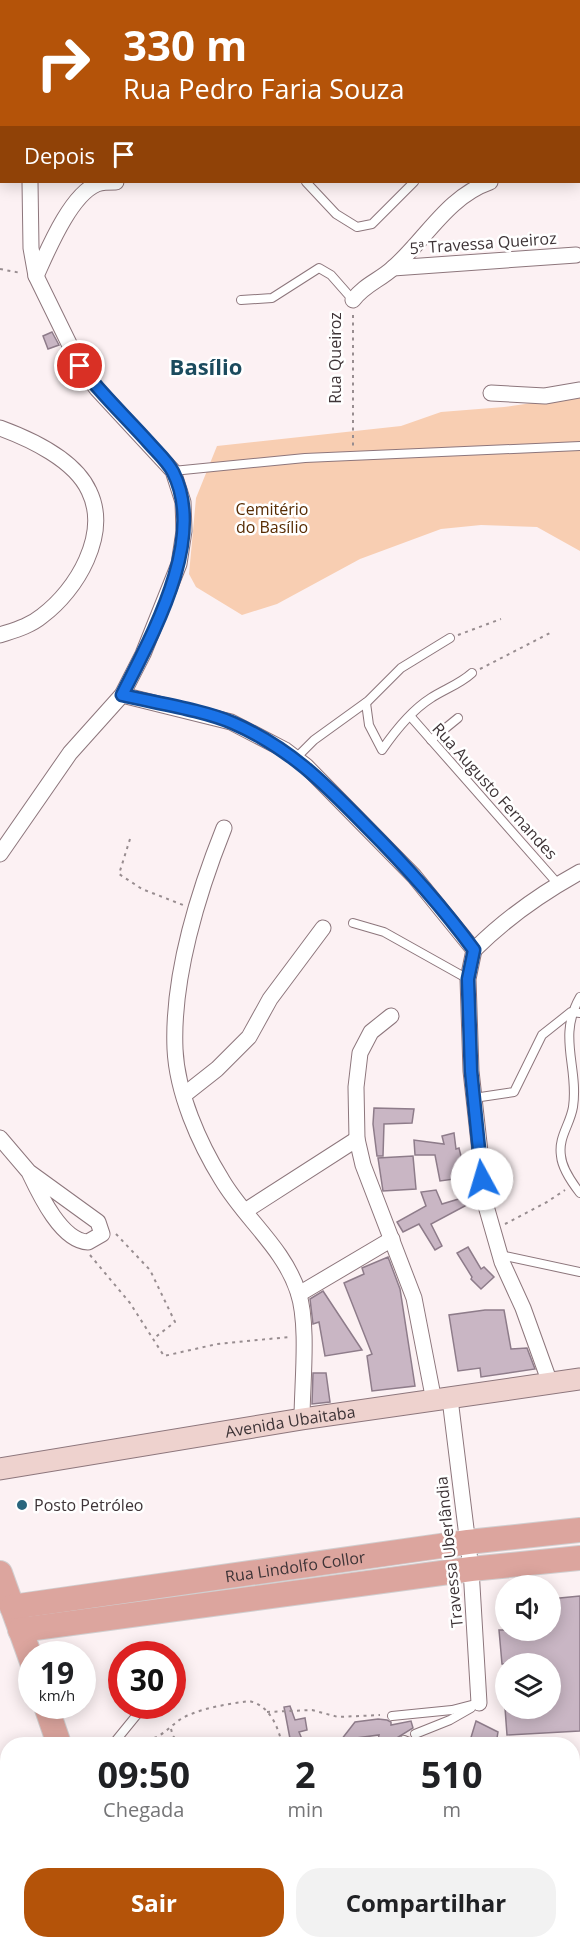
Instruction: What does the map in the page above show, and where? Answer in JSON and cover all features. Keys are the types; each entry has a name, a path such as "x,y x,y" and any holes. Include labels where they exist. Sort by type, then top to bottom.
{"main road":[{"name":"Avenida Ubaitaba","path":"0,1469 302,1419 580,1379"},
{"name":"Rua Lindolfo Collor","path":"12,1607 468,1542 580,1530"},
{"name":"Rua Lindolfo Collor","path":"20,1630 471,1569 580,1558"},
{"path":"0,1573 24,1641"},
{"path":"50,1719 57,1737"}],"street":[{"path":"0,854 70,753 122,695 143,654 179,564 184,531 183,511 173,471 97,389 80,366 36,276 31,248 30,183"},
{"path":"36,276 61,223 80,199 96,184 106,183"},
{"name":"Rua Queiroz","path":"353,300 364,288 393,268 469,185"},
{"name":"5ª Travessa Queiroz","path":"393,268 576,255"},
{"path":"491,393 545,396 580,390"},
{"path":"0,428 17,434 72,468 89,490 96,528 90,552 70,585 43,615 28,625 0,635"},
{"path":"122,695 231,722 296,758 414,876 474,950"},
{"path":"224,828 211,862 197,911 180,984 175,1048 184,1095 222,1181 283,1260 299,1294 302,1337 302,1419"},
{"path":"550,1383 491,1229 482,1179 474,1098 468,979 474,950 504,923 558,884 580,872"},
{"path":"184,1095 217,1070 249,1037 270,999 323,928"},
{"name":"Travessa Uberlândia","path":"391,1016 371,1032 360,1053 356,1087 357,1139 363,1165 414,1299 442,1400 468,1542 478,1704"},
{"path":"0,1138 29,1172 98,1222 102,1234 96,1239 79,1241 43,1202 29,1172"},
{"path":"245,1211 357,1139"},
{"path":"299,1294 392,1239"}],"lane":[{"path":"307,183 336,214 357,227 372,224 413,183"},
{"path":"241,300 272,298 319,268 331,275 353,300"},
{"path":"173,471 353,456 580,446"},
{"path":"296,758 314,740 366,703 401,668 450,638"},
{"path":"366,703 369,725 382,750 428,700 461,683 472,673"},
{"name":"Rua Augusto Fernandes","path":"411,717 558,884"},
{"path":"431,740 458,718"},
{"path":"353,923 384,932 468,979"},
{"path":"580,997 568,1051 573,1105 560,1145 561,1159 580,1193"},
{"path":"474,1098 514,1092 542,1035 576,1013"},
{"path":"500,1255 580,1272"},
{"path":"392,1716 478,1704"},
{"path":"415,1734 450,1720 478,1704"},
{"path":"120,1737 134,1719"}],"path":[{"path":"0,269 36,276"},
{"name":"Rua Queiroz","path":"353,300 353,456"},
{"path":"450,638 501,619"},
{"path":"472,673 550,633"},
{"path":"130,838 119,874 142,889 197,911"},
{"path":"491,1229 548,1202 565,1190 572,1180"},
{"path":"98,1222 117,1235 150,1270 175,1322 153,1339"},
{"path":"79,1241 130,1304 164,1356 217,1344 302,1337"},
{"path":"157,1737 171,1729 176,1721 188,1715 227,1704 249,1701 259,1703 267,1712 278,1726 280,1737"},
{"path":"267,1712 312,1710 338,1717 392,1716"},
{"path":"171,1729 176,1737"}],"green space":[{"name":"Cemitério do Basílio","path":"580,396 580,551 537,527 481,525 441,529 360,559 277,604 242,615 196,587 189,574 196,498 217,446 401,426 441,412 504,407"}],"building":[{"path":"52,332 59,345 48,349 43,336"},
{"path":"374,1108 414,1109 412,1123 384,1124 383,1156 377,1156 373,1124"},
{"path":"454,1133 456,1149 459,1148 464,1168 472,1166 474,1188 465,1190 461,1178 440,1181 435,1155 415,1155 414,1140 444,1144 442,1136"},
{"path":"413,1156 416,1189 383,1191 378,1158"},
{"path":"436,1190 442,1204 475,1194 476,1200 431,1224 442,1246 435,1250 419,1224 403,1232 397,1222 426,1206 421,1192"},
{"path":"468,1247 481,1269 484,1267 494,1277 481,1289 471,1279 472,1277 457,1253"},
{"path":"388,1257 400,1289 415,1386 372,1391 367,1356 372,1354 344,1283 364,1274 362,1268"},
{"path":"323,1291 362,1350 325,1356 319,1322 313,1324 310,1299"},
{"path":"504,1310 511,1349 527,1348 535,1369 481,1377 480,1368 458,1371 449,1315"},
{"path":"313,1373 326,1373 330,1402 312,1404"},
{"path":"580,1596 580,1731 507,1735 506,1719 561,1719 561,1653 501,1653 500,1641 561,1641 561,1598"},
{"path":"290,1706 295,1720 305,1718 307,1730 299,1732 301,1737 290,1737 284,1707"},
{"path":"378,1719 387,1720 391,1722 391,1725 411,1721 413,1728 398,1737 379,1737 379,1735 343,1737 355,1722"},
{"path":"476,1721 498,1732 497,1737 471,1737"}],"place":[{"name":"Posto Petróleo","path":"22,1505"}],"district":[{"name":"Basílio","path":"206,367"}],"route":[{"path":"80,366 97,389 122,413 173,471 183,501 184,531 179,564 143,654 122,695 231,722 285,750 306,766 414,876 463,934 474,950 468,979 471,1071 482,1179"}]}
